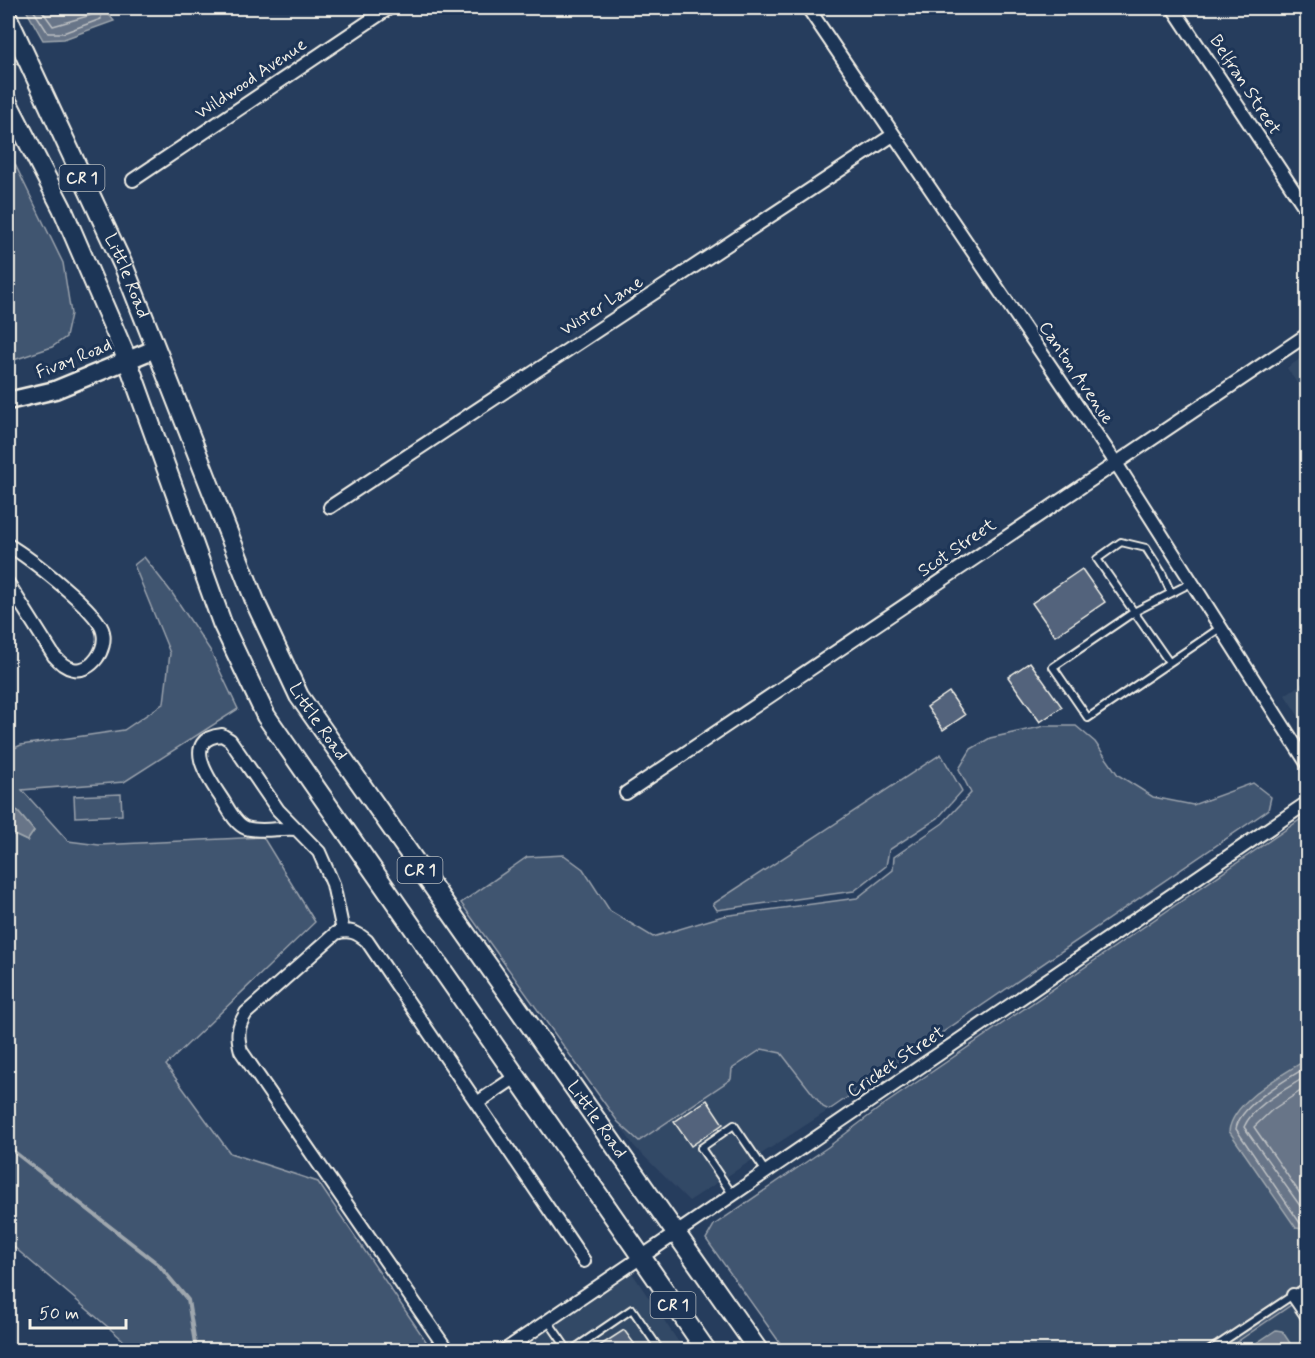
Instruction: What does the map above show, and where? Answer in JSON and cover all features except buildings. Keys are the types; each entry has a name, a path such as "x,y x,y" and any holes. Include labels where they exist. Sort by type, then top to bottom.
{"main road":[{"name":"Little Road","path":"8,18 124,267 154,349 257,606 300,696 758,1350"},
{"name":"Little Road","path":"8,103 62,208 127,359 222,623 266,716 514,1078 706,1350"}],"street":[{"name":"Wildwood Avenue","path":"133,180 389,8"},
{"name":"Canton Avenue","path":"808,8 1116,463 1308,765"},
{"name":"Belfran Street","path":"1173,8 1308,212"},
{"name":"Wister Lane","path":"330,507 893,135"},
{"name":"Scot Street","path":"626,792 1308,334"},
{"name":"Fivay Road","path":"8,401 55,390 154,349"},
{"path":"8,545 76,598 98,620 103,630 104,645 96,658 88,666 75,670 64,666 54,656 8,583"},
{"path":"297,829 284,827 259,830 245,828 237,822 208,778 200,751 202,742 222,735 230,740 278,810 297,829 319,852 333,884 343,931"},
{"name":"Cricket Street","path":"505,1350 1308,802"},
{"path":"447,1350 241,1051 237,1038 240,1022 246,1013 336,933 343,931 358,933 367,941 584,1261"},
{"path":"477,1103 514,1078"},
{"path":"1293,1295 1308,1317"}],"lane":[{"path":"1169,662 1097,559 1121,542 1146,548 1162,573 1171,593"},
{"path":"1191,583 1134,612 1053,667 1088,718 1220,628"},
{"path":"733,1195 700,1148 734,1125 766,1172"},
{"path":"1210,1350 1308,1285"},
{"path":"548,1321 570,1350 632,1309 660,1350"}],"shaded area":[{"path":"8,150 63,263 71,314 66,337 52,347 8,362"},
{"path":"1307,354 1307,398 1287,368"},
{"path":"144,557 172,593 210,650 238,709 124,782 22,790 68,841 99,845 263,837 315,922 166,1065 230,1153 318,1182 432,1350 130,1350 122,1339 8,1242 8,832 27,841 34,831 8,800 8,751 21,745 124,730 164,703 170,653 134,565"},
{"path":"1307,680 1307,729 1285,695"},
{"path":"1045,726 1076,726 1095,742 1118,775 1153,797 1193,805 1253,783 1271,797 1268,810 829,1110 823,1107 781,1053 762,1049 732,1069 731,1079 639,1141 618,1122 461,903 527,857 564,855 583,869 610,911 653,937 723,916 857,898 893,870 894,857 943,823 971,793 959,769 971,749 990,738"},
{"path":"941,754 962,791 938,818 889,850 886,866 854,891 717,910 713,904"},
{"path":"121,794 122,815 75,817 74,796"},
{"path":"1307,815 1307,1294 1225,1350 785,1350 706,1239 714,1225 828,1147 882,1106"},
{"path":"762,1049 781,1052 823,1107 829,1110 689,1201 634,1146 618,1122 638,1141"},
{"path":"632,1273 684,1350 518,1350"},
{"path":"1307,1294 1307,1350 1225,1350"}],"water":[{"path":"25,8 104,8 114,21 64,39 43,40"},
{"path":"8,800 34,831 27,841 8,832"},
{"path":"1307,1059 1308,1230 1296,1228 1229,1131 1233,1120 1249,1099 1260,1089"},
{"path":"1276,1330 1282,1331 1292,1346 1288,1350 1246,1350"}],"waterway":[{"path":"8,1147 158,1264 188,1300 196,1350"}]}
